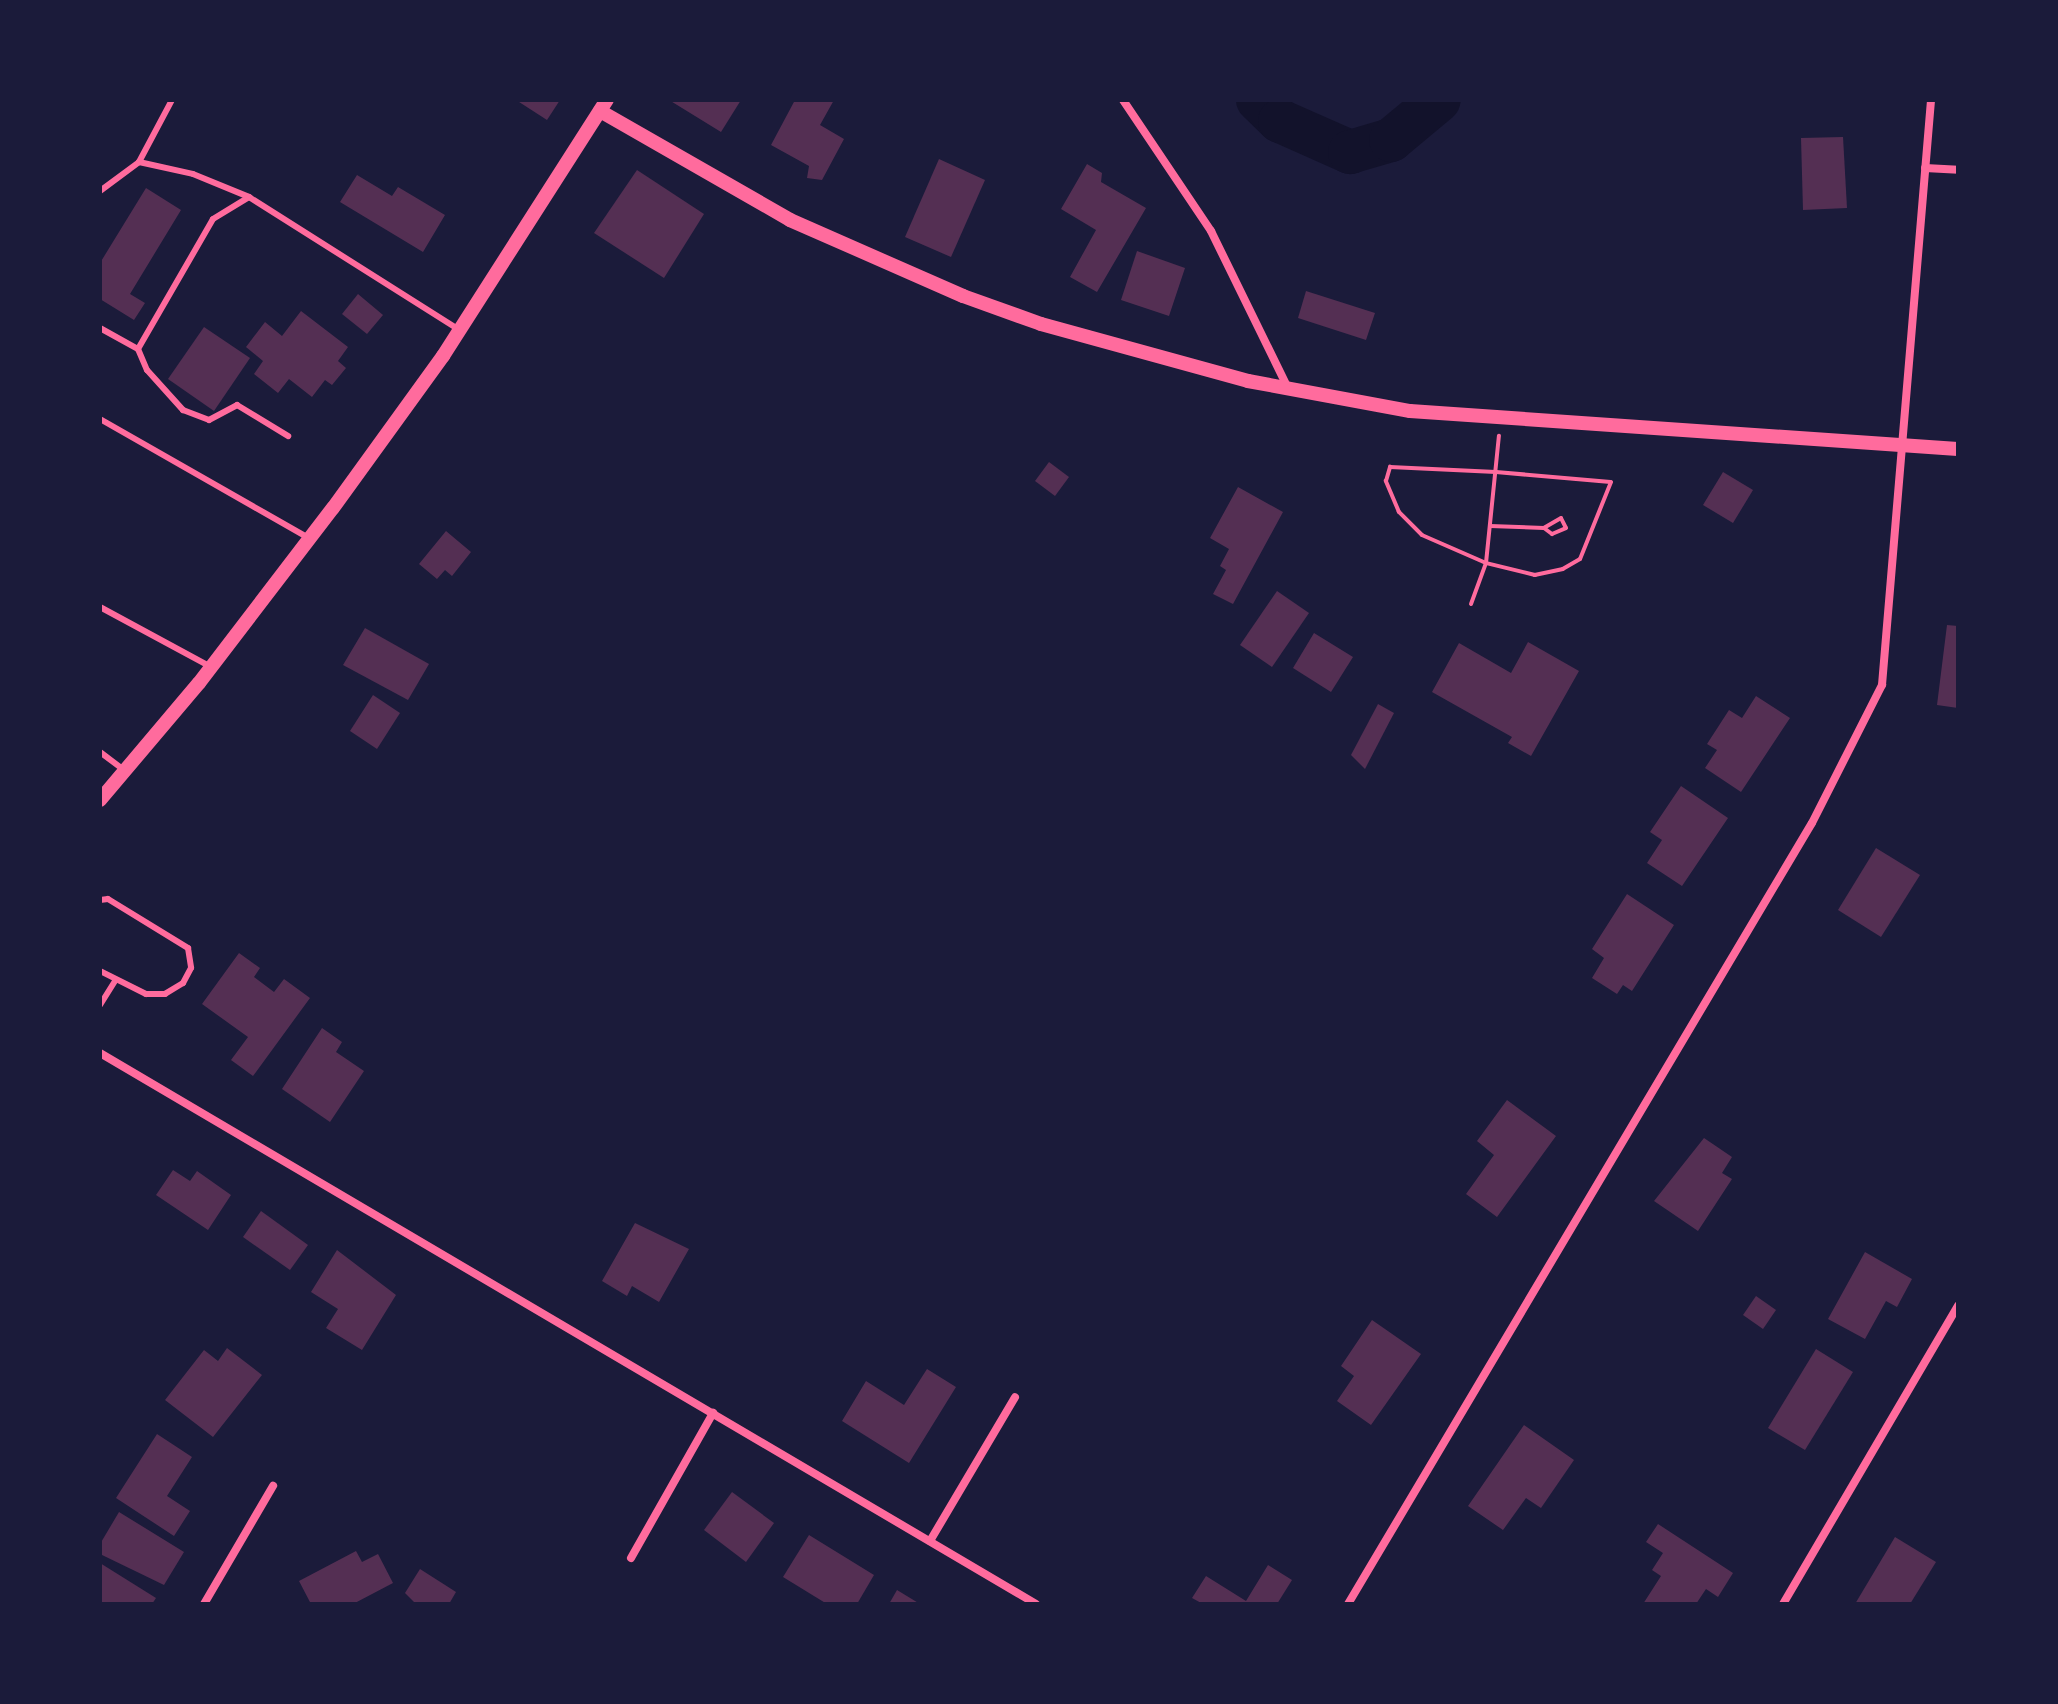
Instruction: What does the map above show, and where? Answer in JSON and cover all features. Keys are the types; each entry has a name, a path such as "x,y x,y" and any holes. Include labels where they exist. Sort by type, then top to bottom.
{"street":[{"path":"1123,100 1211,231 1289,391"},
{"path":"1348,1604 1840,775 1882,685 1899,443 1931,100"},
{"path":"100,800 211,667 310,538 459,330 603,105 790,220 963,296 1041,324 1289,391 1410,411 1958,449"},
{"path":"1925,168 1958,170"},
{"path":"100,1053 1036,1604"},
{"path":"1783,1604 1958,1306"},
{"path":"930,1541 1015,1397"},
{"path":"631,1558 713,1413"},
{"path":"204,1604 273,1486"}],"lane":[{"path":"100,191 139,162 172,100"},
{"path":"139,162 193,174 249,197 459,330"},
{"path":"138,349 213,219 249,197"},
{"path":"100,328 138,349 147,370 183,410 209,420 237,405 288,436"},
{"path":"100,419 310,538"},
{"path":"100,607 211,667"},
{"path":"100,752 125,771"},
{"path":"100,900 108,899 188,948 191,968 183,983 165,994 146,994 100,971"},
{"path":"100,1005 115,981"}],"path":[{"path":"1471,604 1486,563 1501,417"},
{"path":"1390,467 1496,472 1611,482 1580,559 1563,569 1535,575 1486,563 1422,535 1399,512 1386,481 1390,467"},
{"path":"1490,526 1544,528 1561,518 1566,528 1552,534 1544,528"}],"building":[{"path":"516,100 560,100 547,120"},
{"path":"669,100 741,100 721,132"},
{"path":"795,100 834,100 820,125 844,139 822,180 807,178 809,166 771,145"},
{"path":"1843,137 1847,208 1803,210 1801,138"},
{"path":"939,159 985,180 951,257 905,237"},
{"path":"1087,164 1102,173 1101,182 1146,208 1097,292 1070,277 1096,230 1061,209"},
{"path":"637,170 704,214 664,278 594,233"},
{"path":"357,175 392,196 398,187 445,215 423,252 340,202"},
{"path":"146,188 181,210 130,294 145,303 134,320 100,299 100,263"},
{"path":"1137,251 1185,268 1169,316 1121,300"},
{"path":"1306,291 1375,313 1366,340 1298,318"},
{"path":"358,294 383,315 367,334 342,314"},
{"path":"301,311 348,347 338,361 346,368 332,385 325,380 312,397 289,379 278,393 254,374 263,361 246,347 265,322 282,336"},
{"path":"204,327 250,358 214,411 168,379"},
{"path":"1049,462 1069,477 1055,496 1035,481"},
{"path":"1723,472 1753,490 1733,523 1703,505"},
{"path":"1238,487 1283,512 1233,604 1213,594 1226,570 1220,566 1229,549 1210,538"},
{"path":"446,531 471,552 452,576 445,570 437,579 419,564"},
{"path":"1277,591 1309,613 1272,667 1240,645"},
{"path":"1947,625 1958,626 1958,708 1937,705"},
{"path":"365,628 429,664 408,700 343,665"},
{"path":"1314,633 1353,657 1331,692 1293,668"},
{"path":"1528,642 1579,671 1531,756 1508,743 1512,737 1432,692 1459,643 1511,673"},
{"path":"373,695 400,713 377,749 350,731"},
{"path":"1756,696 1790,718 1741,792 1705,768 1717,750 1707,744 1729,710 1742,718"},
{"path":"1378,704 1394,713 1365,769 1351,755"},
{"path":"1681,786 1728,818 1682,886 1647,863 1662,840 1650,832"},
{"path":"1876,848 1920,875 1881,937 1838,910"},
{"path":"1627,894 1674,925 1632,991 1623,985 1617,994 1592,978 1604,958 1592,949"},
{"path":"239,953 260,968 254,977 274,992 284,979 310,998 253,1076 231,1060 248,1037 202,1004"},
{"path":"322,1028 342,1042 336,1052 364,1071 330,1122 282,1089"},
{"path":"1507,1100 1556,1136 1497,1217 1466,1194 1494,1155 1477,1141"},
{"path":"1704,1138 1732,1157 1722,1173 1732,1179 1698,1231 1654,1201"},
{"path":"173,1170 190,1181 197,1171 231,1195 208,1230 156,1195"},
{"path":"261,1211 308,1245 290,1270 243,1237"},
{"path":"635,1223 689,1249 659,1302 632,1286 627,1296 602,1281"},
{"path":"337,1250 396,1295 362,1350 326,1328 338,1309 311,1292"},
{"path":"1865,1252 1912,1279 1897,1307 1886,1301 1865,1339 1828,1319"},
{"path":"1756,1296 1776,1310 1763,1329 1743,1315"},
{"path":"1372,1320 1421,1354 1371,1425 1337,1401 1354,1376 1341,1366"},
{"path":"227,1348 262,1375 213,1437 165,1400 204,1350 218,1361"},
{"path":"1816,1349 1853,1372 1805,1450 1768,1428"},
{"path":"927,1369 956,1387 909,1463 842,1421 866,1381 904,1405"},
{"path":"1524,1425 1574,1460 1541,1508 1526,1498 1503,1530 1468,1506"},
{"path":"157,1434 192,1457 167,1496 190,1511 174,1536 116,1498"},
{"path":"732,1492 774,1523 746,1562 704,1530"},
{"path":"119,1512 184,1552 164,1585 100,1554 100,1544"},
{"path":"1658,1524 1733,1573 1718,1597 1706,1589 1696,1604 1643,1604 1661,1576 1652,1570 1663,1553 1646,1542"},
{"path":"809,1535 874,1575 857,1604 827,1604 783,1577"},
{"path":"1895,1537 1936,1562 1910,1604 1855,1604"},
{"path":"356,1551 362,1562 378,1554 393,1583 353,1604 311,1604 299,1581"},
{"path":"100,1563 156,1598 152,1604 100,1604"},
{"path":"1268,1565 1292,1580 1277,1604 1203,1604 1192,1598 1206,1576 1246,1601"},
{"path":"420,1569 456,1592 449,1604 416,1604 405,1593"},
{"path":"897,1590 920,1604 889,1604"}],"waterway":[{"path":"1258,100 1280,121 1350,152 1391,140 1439,100"}]}
